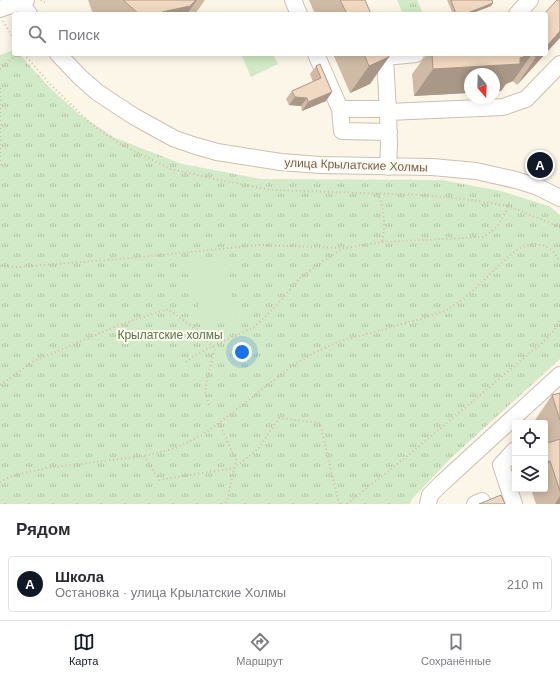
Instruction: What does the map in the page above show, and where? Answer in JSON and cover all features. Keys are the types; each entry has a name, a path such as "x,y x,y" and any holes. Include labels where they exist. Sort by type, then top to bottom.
{"street":[{"path":"293,0 298,12"},
{"path":"519,12 530,0"},
{"path":"0,9 24,4"},
{"name":"улица Крылатские Холмы","path":"60,56 97,92 134,117 175,139 217,152 281,162 320,165 432,167 476,171 516,180 538,187 560,198"},
{"path":"317,56 340,109 342,131 389,132"},
{"path":"384,56 389,132 388,166"},
{"path":"340,109 388,111 503,107 526,99 560,64"},
{"path":"428,504 430,496 442,483 559,379"},
{"path":"507,424 512,439"},
{"path":"512,452 501,465 514,504"}],"path":[{"path":"41,0 45,2"},
{"path":"0,17 12,36"},
{"path":"0,69 15,56"},
{"path":"0,88 0,165"},
{"path":"378,193 382,204 384,222 382,242"},
{"path":"0,266 18,267 260,245 345,248 382,242 484,237 497,227 508,206"},
{"path":"0,482 12,476 46,468 144,456 176,448 202,435 292,366 314,353 338,342 427,317 446,310 464,298 511,254 522,247 533,244 543,245 552,250 560,261"},
{"path":"186,362 213,346 254,327 273,309 300,278 320,263 345,248"},
{"path":"0,385 34,361 119,325 168,309 190,325 215,349 206,379 205,392 210,408"},
{"path":"347,504 411,453 543,342 554,330 560,320"},
{"path":"144,456 159,480 234,468 258,449 279,418 320,423 339,504"},
{"path":"219,423 236,460 227,501 225,504"}],"green space":[{"path":"397,0 417,0 422,12 402,12"},
{"name":"Крылатские холмы","path":"12,51 12,56 21,56 51,89 79,114 113,137 182,164 261,179 442,180 501,191 549,206 560,215 560,359 450,459 412,499 410,504 0,504 0,55"},
{"path":"242,56 274,56 278,64 251,77"},
{"path":"222,256 237,319 204,327 188,264"}],"building":[{"path":"123,0 196,0 190,6 162,12 137,12"},
{"path":"340,0 365,0 370,12 346,12"},
{"path":"451,0 492,0 493,3 470,12 455,12"},
{"path":"557,0 560,0 560,31 548,45 548,12 546,12"},
{"path":"365,56 389,56 389,57 369,66"},
{"path":"432,56 526,56 520,58 520,64 433,69"},
{"path":"320,64 332,92 308,102 307,98 295,97 292,91 321,78 316,66"},
{"path":"560,393 560,420 552,395"},
{"path":"560,439 560,491 550,461 548,461 548,443"},
{"path":"501,495 505,504 479,504"}],"place":[{"name":"Школа","path":"540,165"}]}
